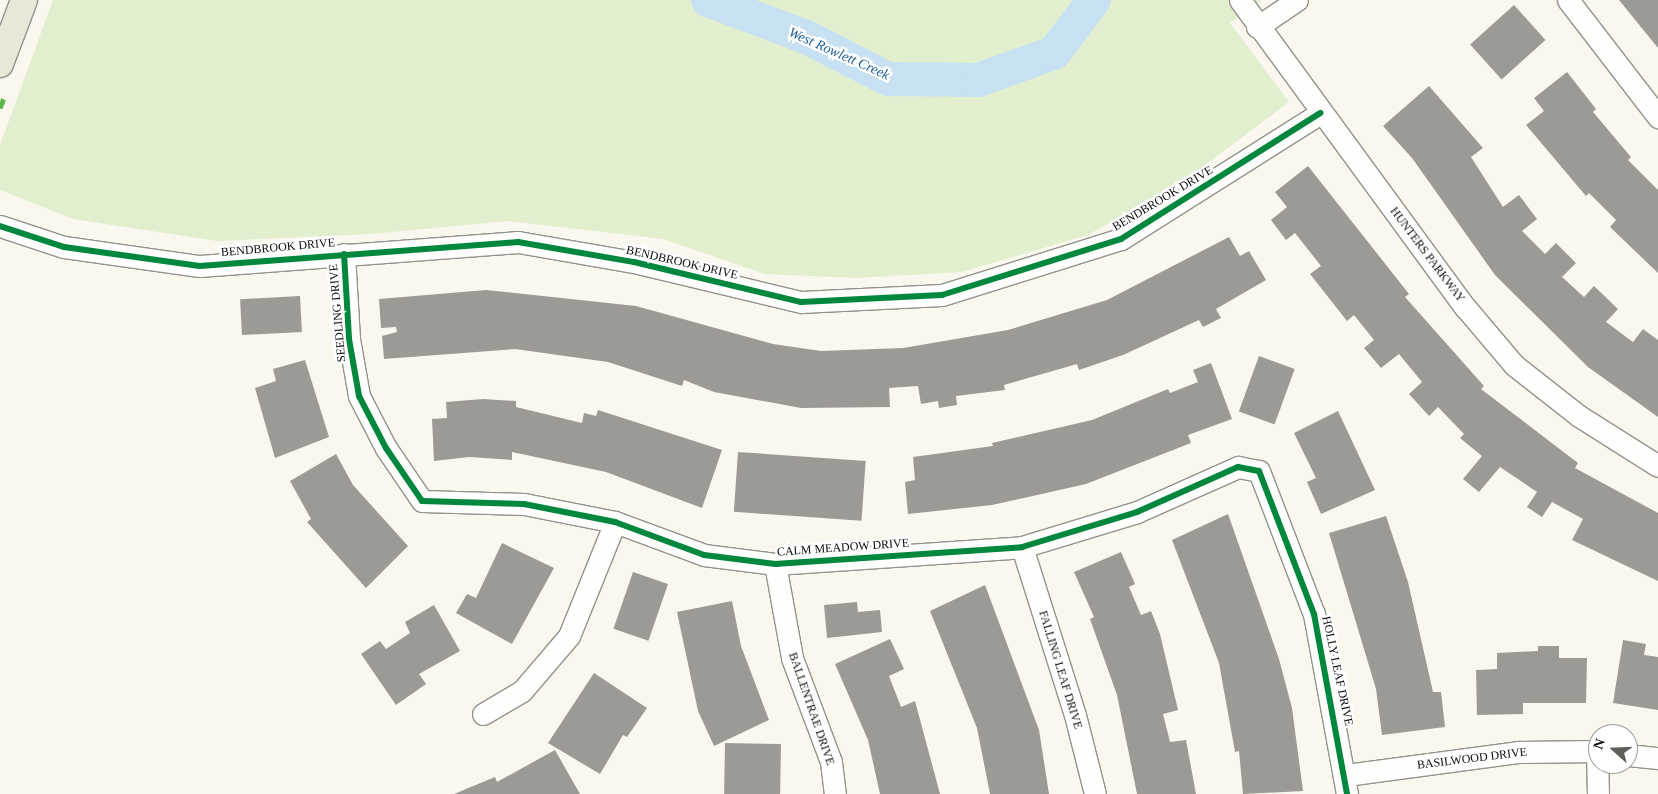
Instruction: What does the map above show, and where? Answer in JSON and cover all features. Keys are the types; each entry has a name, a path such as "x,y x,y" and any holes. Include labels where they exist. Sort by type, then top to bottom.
{"main road":[{"path":"3,56 24,0"}],"street":[{"name":"HUNTERS PARKWAY","path":"1240,0 1257,28 1320,113 1514,365 1579,416 1658,466"},
{"path":"1257,28 1297,0"},
{"path":"1568,0 1658,117"},
{"name":"BENDBROOK DRIVE","path":"0,226 64,247 200,266 518,242 634,262 801,302 942,295 1121,239 1320,113"},
{"name":"SEEDLING DRIVE","path":"344,254 349,339 359,396 386,448 422,501"},
{"name":"CALM MEADOW DRIVE","path":"422,501 524,504 615,522 704,555 775,564 1022,547 1137,512 1238,468 1259,471"},
{"name":"HOLLY LEAF DRIVE","path":"1259,471 1314,614 1346,784"},
{"path":"483,714 522,691 569,636 615,522"},
{"name":"FALLING LEAF DRIVE","path":"1022,547 1076,715 1094,794"},
{"name":"BALLENTRAE DRIVE","path":"775,564 792,658 831,762 835,794"},
{"name":"BASILWOOD DRIVE","path":"1346,784 1520,752 1588,751"},
{"path":"1638,756 1658,758"},
{"path":"1598,774 1598,794"}],"green space":[{"path":"53,0 1262,0 1230,23 1289,102 1184,181 1088,235 962,272 857,278 765,274 663,239 508,221 371,234 217,241 73,219 0,190 0,145"}],"building":[{"path":"1619,0 1658,0 1658,48"},
{"path":"1514,5 1545,40 1502,79 1470,44"},
{"path":"1567,72 1596,109 1593,112 1631,157 1628,160 1658,190 1658,273 1610,227 1616,220 1589,193 1586,196 1526,125 1544,111 1534,98"},
{"path":"1429,86 1483,148 1471,157 1503,207 1519,195 1537,219 1522,231 1545,254 1556,243 1576,263 1562,277 1584,297 1594,286 1618,309 1606,322 1633,342 1643,329 1658,340 1658,417 1588,367 1495,275 1412,158 1383,126"},
{"path":"1308,166 1409,294 1405,297 1484,386 1481,389 1578,463 1575,468 1658,513 1658,581 1572,540 1583,519 1552,502 1542,517 1527,507 1537,492 1500,467 1479,492 1463,479 1482,456 1460,438 1464,434 1438,407 1429,416 1409,394 1422,382 1399,354 1381,368 1364,348 1374,340 1354,315 1347,321 1310,274 1321,266 1295,233 1286,240 1271,220 1287,207 1275,192"},
{"path":"1229,237 1240,256 1249,251 1266,280 1216,309 1221,318 1203,327 1199,320 1123,355 1079,370 1077,364 1004,385 1005,390 956,396 957,405 939,408 938,401 921,404 918,386 889,388 890,407 801,408 714,392 684,380 682,386 608,362 515,349 384,359 382,336 397,332 396,327 381,328 379,299 486,290 636,306 773,344 821,351 903,348 1008,330 1107,300"},
{"path":"300,296 302,332 242,335 240,299"},
{"path":"1259,356 1295,369 1275,424 1239,411"},
{"path":"305,360 329,437 275,458 255,388 276,381 273,369"},
{"path":"1211,363 1232,419 1188,435 1191,443 1086,484 992,505 908,514 905,482 915,480 913,457 993,446 992,443 1092,420 1168,389 1170,393 1198,382 1193,370"},
{"path":"483,399 516,401 516,407 582,423 584,413 596,416 598,410 722,450 702,508 606,472 512,452 512,460 469,457 434,461 432,419 447,418 446,402"},
{"path":"1338,411 1375,490 1321,514 1307,482 1316,478 1294,433"},
{"path":"738,452 866,461 862,521 734,512"},
{"path":"336,454 353,485 408,546 366,588 307,522 311,519 290,481"},
{"path":"1228,514 1279,659 1292,708 1303,791 1243,794 1239,751 1235,752 1219,663 1172,540"},
{"path":"1386,516 1408,582 1433,692 1441,692 1445,727 1382,735 1376,689 1329,533"},
{"path":"502,543 554,568 512,644 456,613 467,594 476,598"},
{"path":"1121,552 1135,584 1129,587 1141,615 1151,611 1160,634 1178,710 1163,714 1170,742 1186,740 1196,794 1137,794 1117,695 1090,619 1094,617 1074,572"},
{"path":"633,572 668,584 648,641 613,629"},
{"path":"985,585 1039,730 1049,794 990,794 977,728 930,611"},
{"path":"732,601 741,646 769,720 714,746 698,711 677,612"},
{"path":"857,602 858,612 880,610 882,632 827,638 824,605"},
{"path":"434,605 460,651 419,674 426,684 396,705 361,654 380,641 386,649 410,633 405,622"},
{"path":"890,639 904,669 889,676 901,707 915,701 940,794 880,794 868,740 835,664"},
{"path":"1623,640 1646,644 1644,655 1658,657 1658,710 1613,703"},
{"path":"1538,646 1559,646 1559,658 1587,658 1586,703 1523,703 1523,714 1477,715 1476,670 1497,669 1497,653 1538,651"},
{"path":"594,673 647,708 627,737 623,735 600,774 548,743"},
{"path":"725,743 781,744 780,794 724,794"},
{"path":"555,750 580,794 454,794 495,777 497,782"}],"waterway":[{"name":"West Rowlett Creek","path":"708,0 806,37 888,79 978,80 1054,53 1094,0"}],"marked path":[{"path":"0,108 5,95"}],"cycle path":[{"path":"0,226 64,247 200,266 518,242 634,262 801,302 942,295 1121,239 1320,113"},
{"path":"344,254 349,339 359,396 386,448 422,501 524,504 615,522 704,555 775,564 1022,547 1137,512 1238,467 1259,471 1314,614 1347,794"}]}
